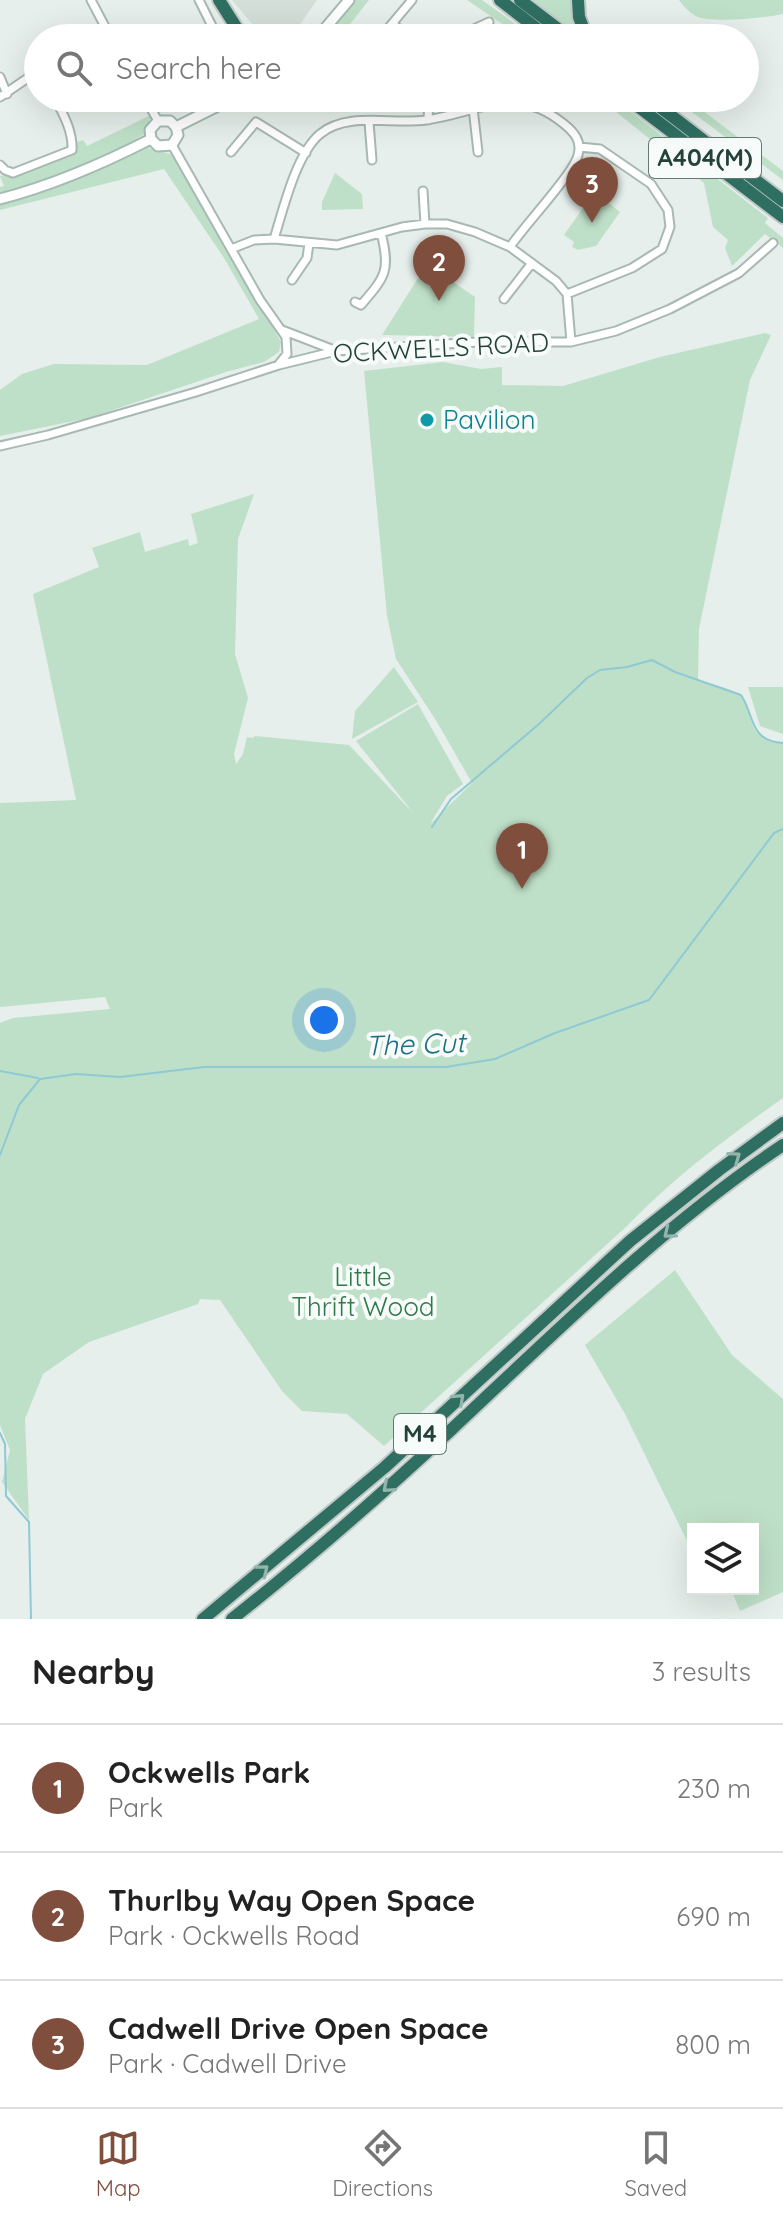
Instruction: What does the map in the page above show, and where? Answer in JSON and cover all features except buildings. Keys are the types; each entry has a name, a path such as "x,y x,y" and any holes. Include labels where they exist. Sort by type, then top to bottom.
{"highway":[{"path":"219,0 234,24"},
{"path":"500,0 531,24"},
{"path":"520,0 552,24"},
{"path":"578,0 582,24"},
{"name":"A404(M)","path":"645,112 783,217"},
{"name":"A404(M)","path":"666,112 783,201"},
{"name":"M4","path":"203,1619 385,1467 630,1241 783,1123"},
{"name":"M4","path":"232,1619 394,1482 622,1272 783,1145"},
{"name":"M4","path":"730,1185 783,1154"}],"street":[{"path":"91,0 103,24"},
{"path":"199,0 211,24"},
{"path":"329,24 349,0"},
{"path":"393,24 412,0"},
{"path":"485,24 489,22"},
{"path":"0,77 4,95 24,81"},
{"path":"0,165 13,173 72,150 70,131 61,112"},
{"path":"153,112 158,121"},
{"path":"176,127 206,112"},
{"path":"428,112 428,120"},
{"path":"274,239 306,153 317,136 334,124 428,120 458,112"},
{"path":"473,112 478,152"},
{"path":"510,247 578,157 576,134 558,119 543,112"},
{"path":"158,121 170,121 176,127 178,135 172,145 158,146 151,139 152,126 158,121"},
{"path":"231,152 256,122 306,153"},
{"path":"369,122 372,160"},
{"path":"0,199 42,188 92,169 151,139"},
{"path":"172,145 260,300 286,337 287,354 279,365"},
{"path":"567,294 632,268 662,249 670,227 668,210 651,184 600,149 579,147"},
{"path":"423,191 425,224"},
{"path":"231,249 254,240 274,239 337,245 425,224 447,224 510,247 556,281 567,294 571,342"},
{"path":"355,302 361,305 385,275 387,262 381,233"},
{"path":"292,279 307,258 309,243"},
{"name":"OCKWELLS ROAD","path":"0,446 48,435 279,365 336,351 478,342 571,342 616,331 670,309 739,273 773,243"},
{"path":"504,299 532,263"},
{"path":"282,330 336,351"}],"shaded area":[{"path":"232,0 317,0 300,24 252,24"}],"green space":[{"path":"355,0 369,0 350,24 337,24"},
{"path":"467,0 482,0 515,24 502,24"},
{"path":"532,0 575,0 579,24 564,24"},
{"path":"679,0 783,0 783,14 706,19 693,14"},
{"path":"616,112 631,112 768,218 765,223 783,238 783,248 765,234 732,266 725,248 728,240 713,227 704,183"},
{"path":"692,112 705,112 783,171 783,180"},
{"path":"151,115 146,133 111,153 58,177 0,195 0,187 4,186 0,176 11,175 75,151 77,142 83,140 87,146"},
{"path":"148,148 174,155 281,342 279,352 264,362 89,418 0,436 0,390 22,374 54,364 147,365 259,319 224,258 164,169 0,210 0,203 76,180"},
{"path":"335,173 362,194 363,209 322,210 322,202"},
{"path":"572,174 620,212 596,246 578,250 572,247 574,242 564,235 591,197 568,180"},
{"path":"427,264 475,297 474,337 382,335"},
{"name":"Little Thrift Wood","path":"765,333 771,335 750,380 699,629 698,680 740,695 748,707 755,730 770,741 783,743 783,1098 682,1175 384,1446 347,1414 302,1411 282,1391 220,1300 200,1299 198,1304 89,1342 43,1374 25,1419 29,1520 2,1482 10,1450 0,1425 0,1023 13,1018 110,1009 105,997 0,1007 0,803 76,800 33,594 99,567 92,548 140,532 145,552 188,539 189,546 198,543 191,514 254,494 238,539 235,654 248,698 234,754 236,764 243,754 247,737 349,745 414,814 356,741 418,704 463,784 447,796 430,824 472,783 396,659 387,616 364,371 443,362 481,369 502,367 502,385 563,386 660,357"},
{"path":"394,667 418,702 352,739 355,711"},
{"path":"748,687 783,687 783,734 760,726"},
{"path":"675,1270 732,1355 783,1399 783,1592 740,1611 733,1595 759,1595 759,1523 687,1523 687,1541 625,1414 585,1345"}],"waterway":[{"path":"432,827 451,799 539,724 587,678 600,670 652,660 675,672 741,695 758,732 764,738 783,743"},
{"name":"The Cut","path":"0,1155 19,1105 40,1079 76,1074 120,1077 204,1067 446,1067 495,1059 555,1033 649,1000 774,833 783,829"},
{"path":"0,1071 38,1078"},
{"name":"The Cut","path":"0,1433 5,1444 6,1496 29,1522 31,1619"}],"place":[{"name":"Cadwell Drive Open Space","path":"592,223"},
{"name":"Thurlby Way Open Space","path":"439,301"},
{"name":"Pavilion","path":"427,420"},
{"name":"Ockwells Park","path":"522,889"}]}
